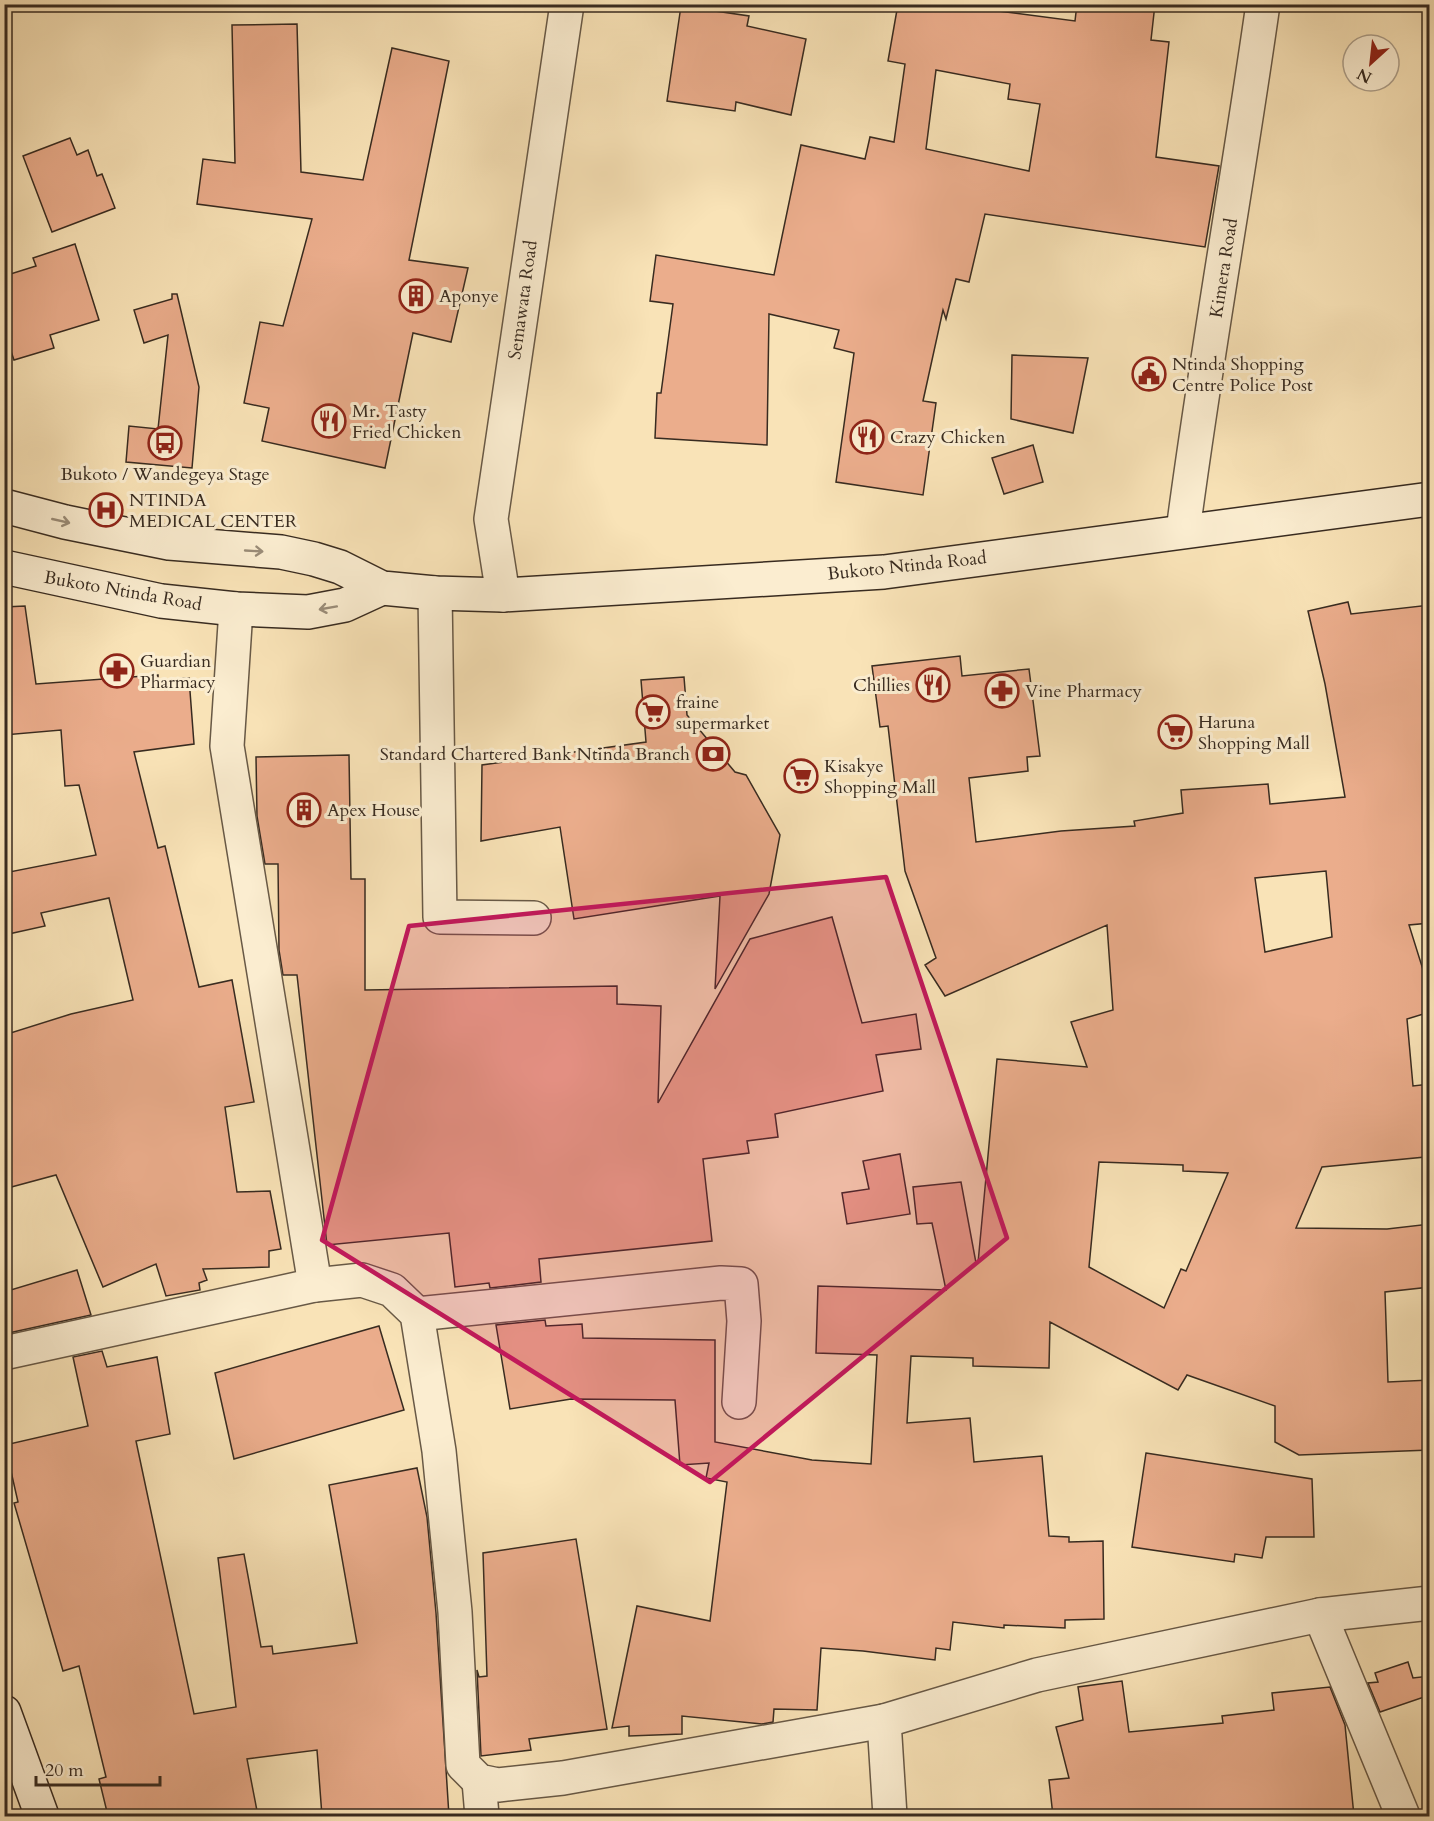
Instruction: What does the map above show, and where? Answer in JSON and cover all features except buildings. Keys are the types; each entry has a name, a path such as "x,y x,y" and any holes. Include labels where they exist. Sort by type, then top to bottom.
{"street":[{"name":"Semawata Road","path":"503,595 491,519 567,4"},
{"name":"Kimera Road","path":"1184,531 1196,435 1233,210 1263,4"},
{"name":"Bukoto Ntinda Road","path":"4,506 65,522 169,543 281,552 314,559 340,567 382,588 435,593 503,595 884,572 1430,499"},
{"name":"Bukoto Ntinda Road","path":"4,567 161,601 236,609 308,612 345,605 382,588"},
{"path":"435,593 440,917 534,918"},
{"path":"236,609 226,746 315,1285"},
{"path":"4,1353 315,1285 362,1280 392,1290 417,1314 438,1451 455,1612 463,1765 479,1781 498,1785 563,1778 884,1721 1037,1675 1320,1615 1430,1603"},
{"path":"417,1314 721,1283 741,1284 744,1322 739,1402"},
{"path":"1320,1615 1402,1816"},
{"path":"4,1712 42,1816"},
{"path":"884,1721 890,1816"},
{"path":"479,1781 482,1816"}],"highlighted area":[{"path":"886,877 1007,1238 710,1482 322,1240 409,926"}],"place":[{"name":"Aponye","path":"416,296"},
{"name":"Ntinda Shopping Centre Police Post","path":"1149,374"},
{"name":"Mr. Tasty Fried Chicken","path":"329,421"},
{"name":"Crazy Chicken","path":"867,437"},
{"name":"Bukoto / Wandegeya Stage","path":"165,443"},
{"name":"NTINDA MEDICAL CENTER","path":"106,510"},
{"name":"Guardian Pharmacy","path":"117,671"},
{"name":"Chillies","path":"933,685"},
{"name":"Vine Pharmacy","path":"1002,691"},
{"name":"fraine supermarket","path":"653,712"},
{"name":"Haruna Shopping Mall","path":"1175,732"},
{"name":"Standard Chartered Bank Ntinda Branch","path":"713,754"},
{"name":"Kisakye Shopping Mall","path":"801,776"},
{"name":"Apex House","path":"304,810"}]}
